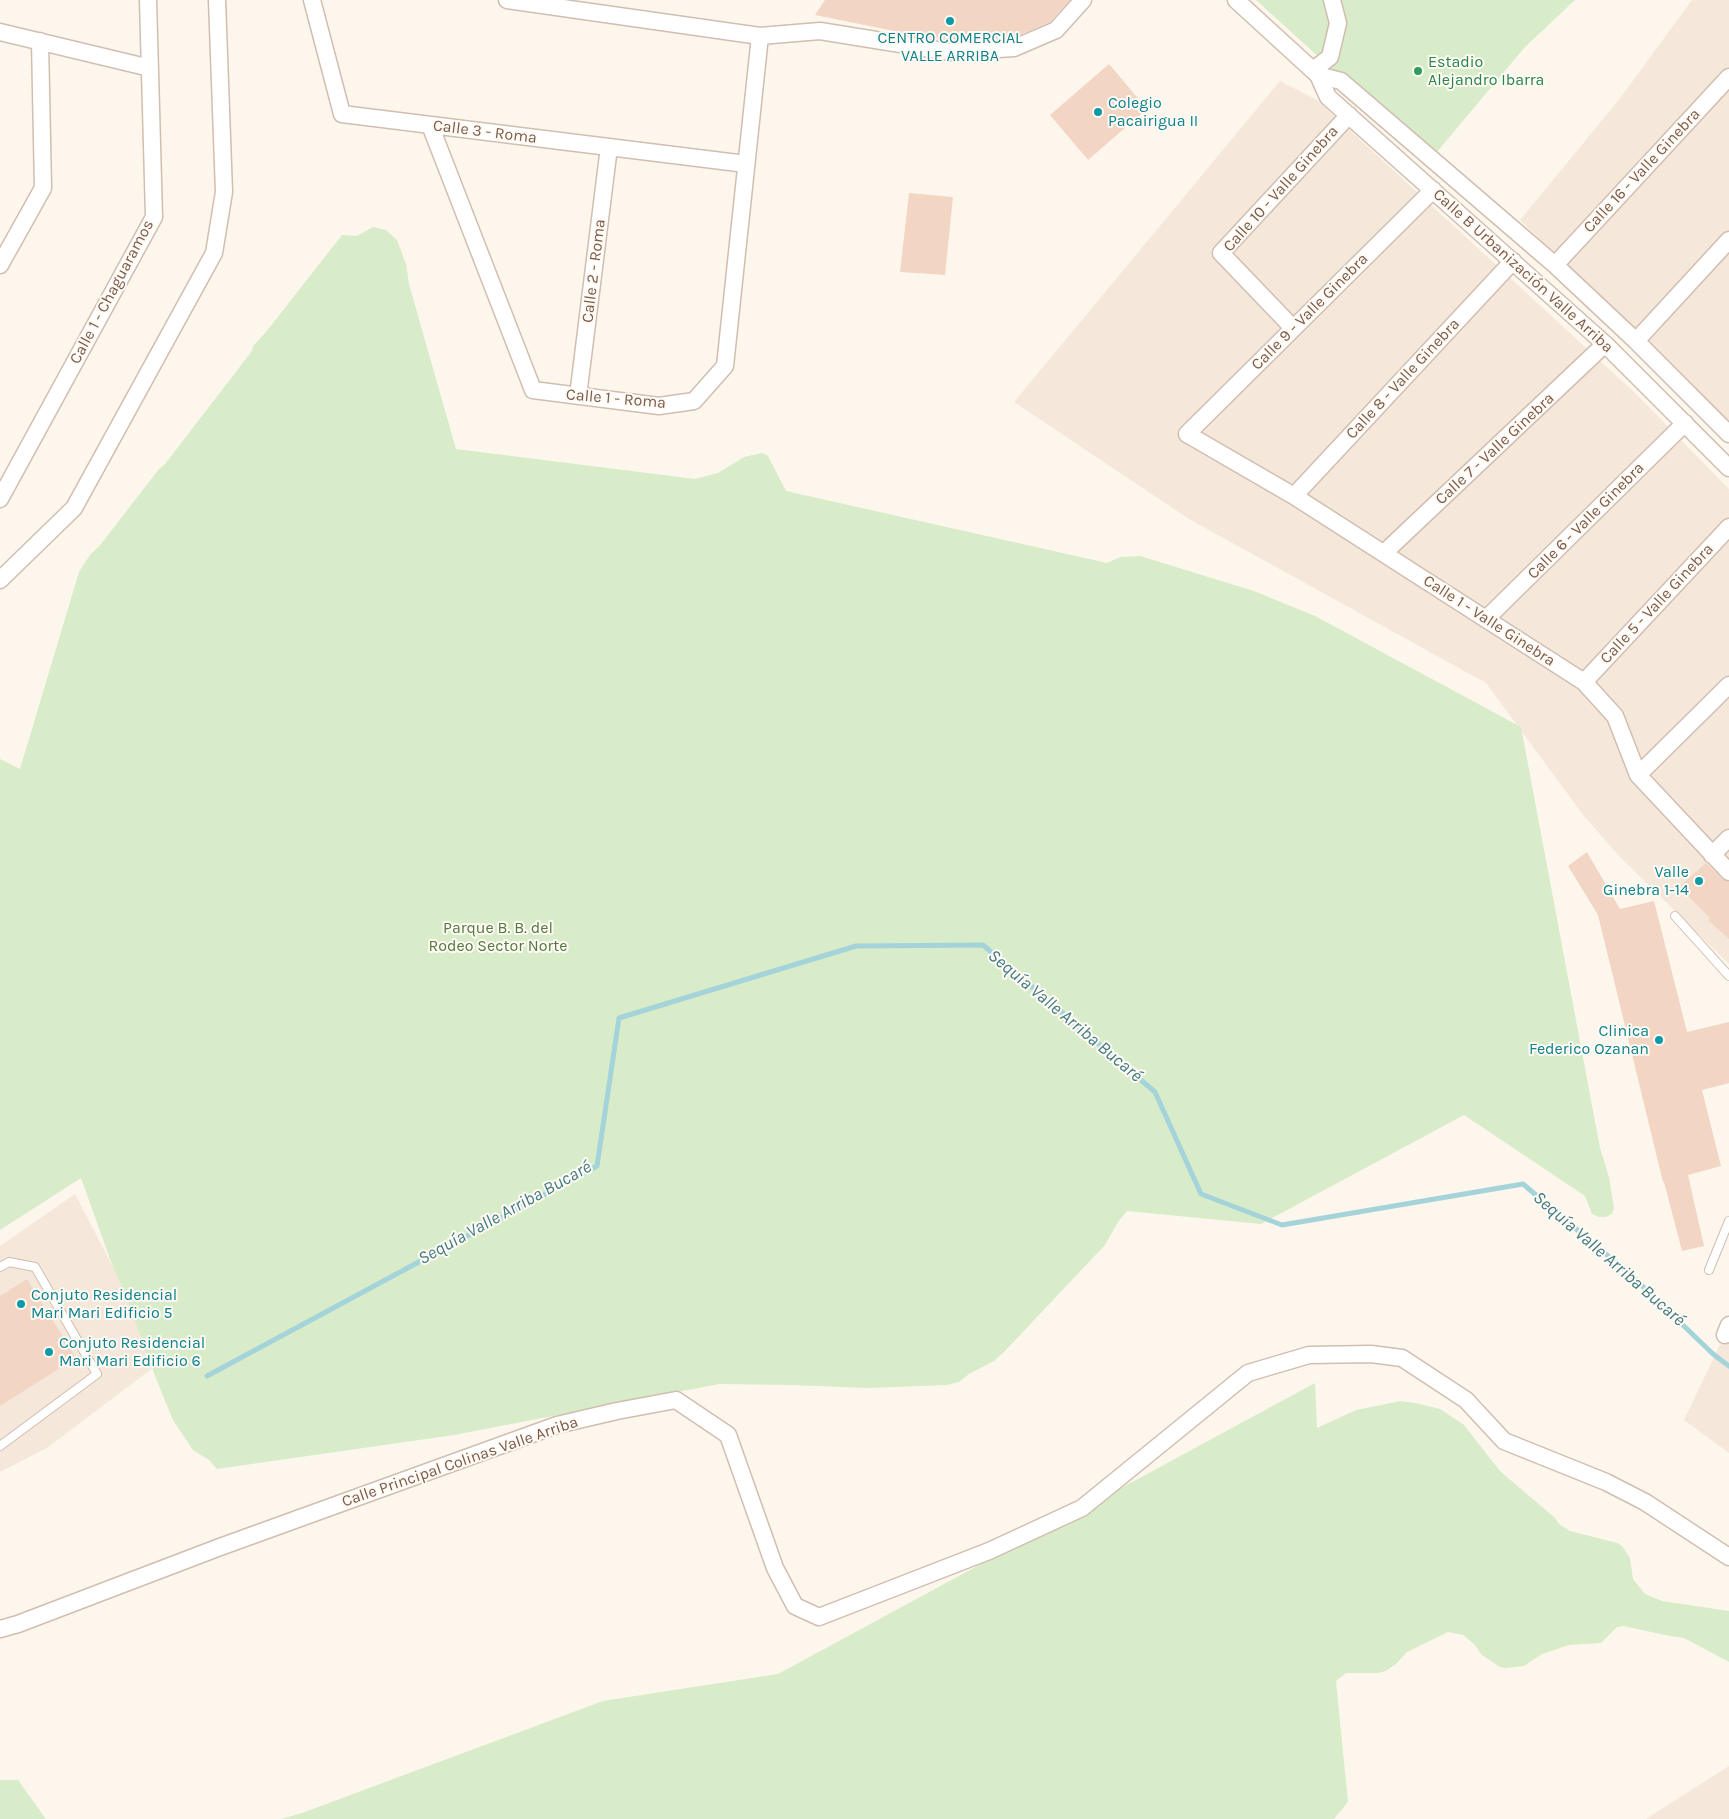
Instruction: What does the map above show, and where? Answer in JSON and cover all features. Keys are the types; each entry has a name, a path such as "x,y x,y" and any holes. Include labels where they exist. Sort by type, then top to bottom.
{"street":[{"name":"Calle 1 - Chaguaramos","path":"0,499 154,217 148,0"},
{"path":"0,580 74,508 214,253 224,192 217,0"},
{"name":"Calle 3 - Roma","path":"312,0 342,114 746,164"},
{"path":"507,0 760,36 820,32 950,52 1014,48 1056,30 1082,0"},
{"name":"Calle B Urbanización Valle Arriba","path":"1236,0 1315,73 1328,97 1605,344 1729,468"},
{"path":"1315,73 1330,57 1338,23 1332,0"},
{"path":"0,32 150,68"},
{"name":"Calle 1 - Roma","path":"430,125 533,390 659,406 694,401 725,366 760,36"},
{"path":"0,265 43,188 40,41"},
{"name":"Calle B Urbanización Valle Arriba","path":"1315,73 1341,81 1555,265 1726,425"},
{"name":"Calle 16 - Valle Ginebra","path":"1555,265 1729,77"},
{"name":"Calle 10 - Valle Ginebra","path":"1293,328 1220,253 1349,115"},
{"name":"Calle 2 - Roma","path":"578,396 609,147"},
{"name":"Calle 9 - Valle Ginebra","path":"1187,434 1433,190"},
{"path":"1636,341 1729,240"},
{"name":"Calle 8 - Valle Ginebra","path":"1294,496 1513,261"},
{"name":"Calle 7 - Valle Ginebra","path":"1384,553 1605,344"},
{"name":"Calle 6 - Valle Ginebra","path":"1486,619 1685,423"},
{"name":"Calle 1 - Valle Ginebra","path":"1187,434 1294,496 1584,682 1615,716 1638,775 1729,872"},
{"name":"Calle 5 - Valle Ginebra","path":"1584,682 1729,527"},
{"path":"1638,775 1729,685"},
{"path":"1712,855 1729,838"},
{"name":"Calle Principal Colinas Valle Arriba","path":"0,1629 557,1425 676,1400 728,1435 775,1568 795,1606 819,1617 989,1551 1082,1508 1248,1373 1309,1355 1371,1354 1402,1358 1466,1400 1504,1441 1614,1486 1645,1502 1729,1557"}],"lane":[{"path":"1675,916 1729,976"},
{"path":"1709,1270 1729,1221"},
{"path":"0,1267 8,1262 35,1267 97,1374 1,1444"}],"shaded area":[{"path":"1692,0 1729,0 1729,422 1520,220 1618,101"},
{"path":"1280,81 1317,100 1634,392 1729,489 1729,964 1620,857 1584,816 1486,683 1189,519 1014,402"},
{"path":"75,1194 162,1361 47,1448 0,1472 0,1246"},
{"path":"1729,1326 1729,1453 1684,1420"},
{"path":"1729,1766 1729,1819 1646,1819"}],"green space":[{"name":"Estadio Alejandro Ibarra","path":"1256,0 1575,0 1525,47 1431,159"},
{"name":"Parque B. B. del Rodeo Sector Norte","path":"373,227 386,230 397,240 406,264 409,284 456,449 695,479 718,473 744,457 762,453 768,456 786,491 1107,563 1120,557 1140,556 1254,591 1315,616 1521,727 1600,1148 1609,1177 1614,1208 1612,1214 1606,1217 1599,1217 1592,1214 1585,1196 1464,1115 1261,1224 1127,1211 1118,1222 1105,1245 1004,1352 994,1361 969,1374 959,1382 947,1385 868,1388 719,1384 454,1435 217,1469 209,1460 193,1450 173,1420 126,1296 111,1262 81,1178 0,1230 0,759 20,769 79,572 90,555 165,464 252,351 253,346 342,235 357,236"},
{"path":"1315,1383 1317,1428 1356,1410 1401,1401 1440,1409 1464,1425 1500,1471 1555,1518 1559,1524 1570,1531 1622,1546 1630,1558 1633,1579 1645,1594 1662,1601 1729,1611 1729,1662 1684,1638 1623,1626 1617,1627 1601,1643 1569,1645 1542,1654 1524,1666 1506,1668 1500,1667 1482,1655 1474,1644 1463,1635 1448,1632 1407,1652 1386,1671 1377,1673 1346,1673 1336,1681 1348,1802 1334,1819 281,1819 302,1813 603,1701 778,1674"},
{"path":"0,1780 18,1780 46,1819 0,1819"}],"building":[{"name":"CENTRO COMERCIAL VALLE ARRIBA","path":"825,0 1070,0 1050,22 1012,38 949,42 815,15"},
{"name":"Colegio Pacairigua II","path":"1109,64 1147,109 1088,160 1050,115"},
{"path":"909,193 953,197 945,275 900,272"},
{"name":"Clinica Federico Ozanan","path":"1587,852 1620,909 1654,901 1687,1032 1729,1022 1729,1083 1702,1090 1721,1166 1688,1175 1704,1246 1682,1251 1663,1182 1598,915 1568,866"},
{"path":"1706,863 1722,879 1729,882 1729,939 1708,920 1710,918 1679,887"},
{"path":"27,1279 76,1358 0,1406 0,1296"}],"waterway":[{"name":"Sequía Valle Arriba Bucaré","path":"207,1376 597,1166 619,1018 856,946 983,945 1155,1092 1201,1194 1282,1225 1523,1184 1633,1277 1713,1354 1729,1366"}],"place":[{"name":"CENTRO COMERCIAL VALLE ARRIBA","path":"950,21"},
{"name":"Estadio Alejandro Ibarra","path":"1418,71"},
{"name":"Colegio Pacairigua II","path":"1098,112"},
{"name":"Valle Ginebra 1-14","path":"1699,881"},
{"name":"Clinica Federico Ozanan","path":"1659,1040"},
{"name":"Conjuto Residencial Mari Mari Edificio 5","path":"21,1304"},
{"name":"Conjuto Residencial Mari Mari Edificio 6","path":"49,1352"}]}
